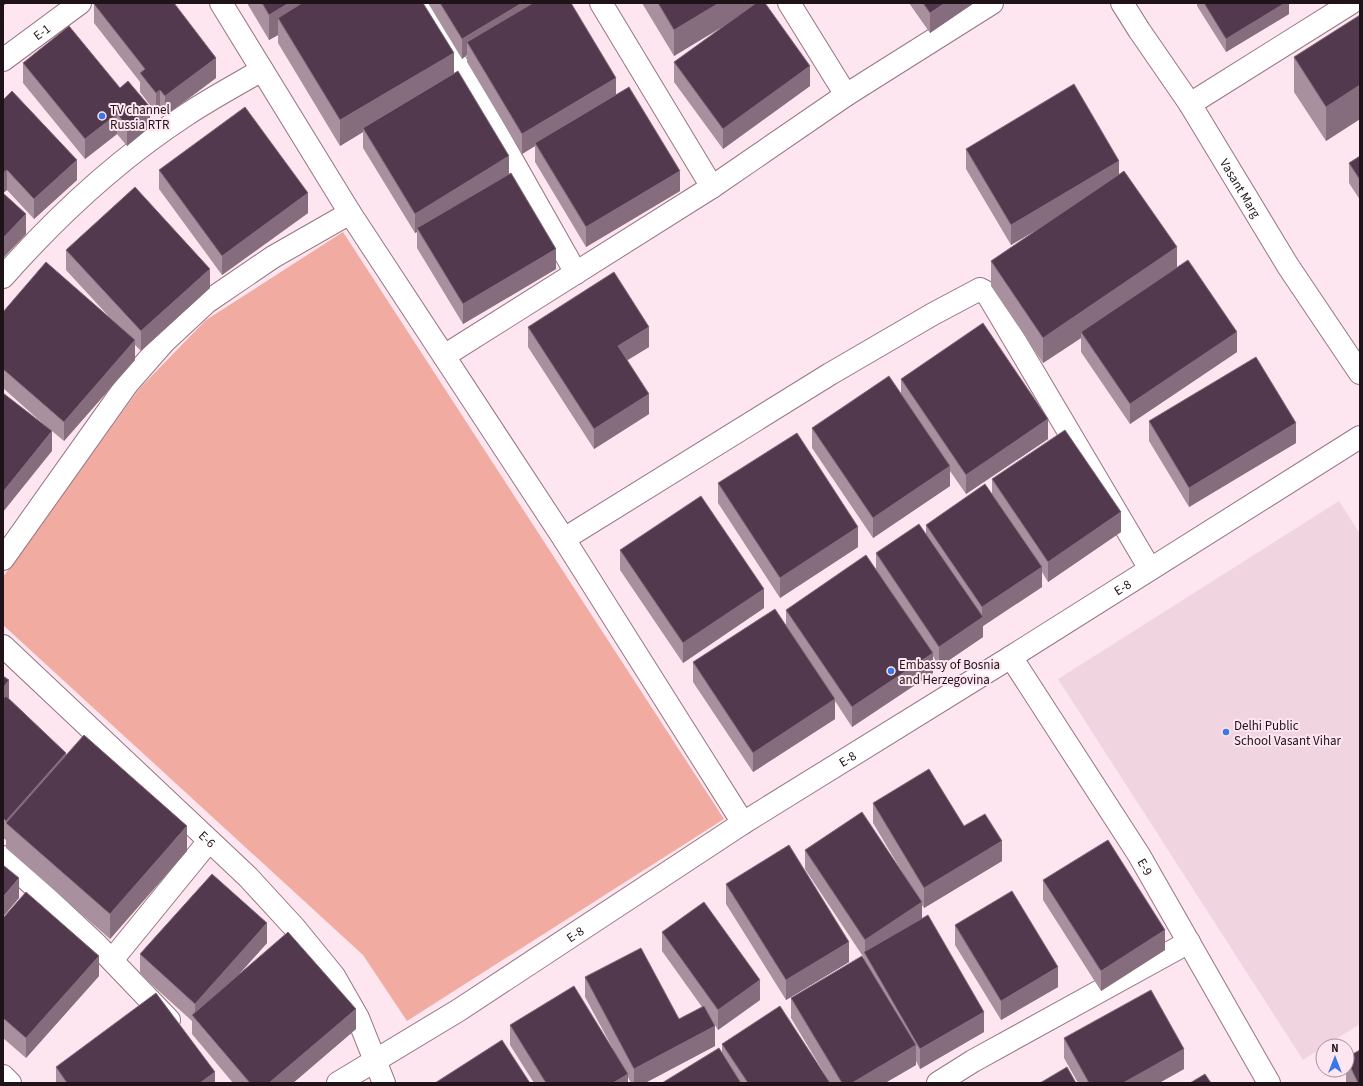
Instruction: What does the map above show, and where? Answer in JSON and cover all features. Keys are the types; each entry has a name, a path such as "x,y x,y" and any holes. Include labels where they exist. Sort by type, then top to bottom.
{"street":[{"name":"E-1","path":"3,60 80,3"},
{"path":"221,3 350,213 564,539 743,823"},
{"path":"421,3 481,105 576,273"},
{"path":"601,3 712,187"},
{"path":"789,3 846,96"},
{"path":"444,356 712,187 846,96 992,3"},
{"name":"Vasant Marg","path":"1122,3 1190,104 1288,266 1360,373"},
{"path":"1190,104 1351,3"},
{"path":"3,277 35,241 67,210 98,182 134,153 185,116 262,70"},
{"path":"3,559 128,383 164,342 207,302 273,257 350,213"},
{"path":"564,539 830,374 940,310 980,289 984,290 989,297 1150,569"},
{"name":"E-8","path":"338,1083 460,1010 743,823 1011,657 1360,437"},
{"name":"E-6","path":"3,646 248,877 284,916 334,976 358,1018 384,1083"},
{"name":"E-9","path":"1011,657 1139,855 1269,1083"},
{"path":"112,960 209,841"},
{"path":"3,857 112,960 180,1033"},
{"path":"938,1083 973,1061 1189,942"},
{"path":"3,1076 10,1083"}],"shaded area":[{"path":"343,232 724,819 407,1021 363,955 3,625 3,577 139,389 206,320"},
{"name":"Delhi Public School Vasant Vihar","path":"1339,501 1360,534 1360,1024 1338,1038 1315,1038 1315,1052 1303,1060 1058,679"}],"building":[{"path":"174,3 216,58 165,96 160,90 156,93 140,73 145,69 94,4"},
{"path":"262,3 289,3 269,15"},
{"path":"302,3 423,3 454,53 340,120 278,18"},
{"path":"440,3 522,3 462,39"},
{"path":"533,3 571,3 616,78 522,134 467,42"},
{"path":"658,3 719,3 674,30"},
{"path":"756,3 765,3 810,66 723,129 674,62"},
{"path":"923,3 945,3 930,13"},
{"path":"1204,3 1285,3 1226,39"},
{"path":"1360,15 1360,85 1326,107 1294,57"},
{"path":"69,26 120,88 128,81 150,107 127,126 117,114 85,139 23,63"},
{"path":"458,71 509,156 415,214 363,128"},
{"path":"1074,84 1119,161 1011,225 966,149"},
{"path":"629,87 680,171 586,227 535,143"},
{"path":"12,91 77,160 34,199 7,170 3,173 3,100"},
{"path":"245,107 308,193 222,256 159,170"},
{"path":"1360,156 1360,180 1349,163"},
{"path":"1124,171 1177,247 1043,338 991,261"},
{"path":"511,173 556,249 463,304 417,228"},
{"path":"135,187 210,269 141,331 66,250"},
{"path":"3,193 26,214 3,238"},
{"path":"1188,260 1237,332 1130,404 1081,332"},
{"path":"46,262 135,340 64,422 3,369 3,312"},
{"path":"614,272 649,327 618,346 649,394 594,429 528,327"},
{"path":"983,323 1048,419 966,475 901,379"},
{"path":"1256,357 1296,423 1189,488 1149,421"},
{"path":"889,376 950,466 873,518 812,428"},
{"path":"3,393 52,431 3,492"},
{"path":"1065,430 1121,512 1048,562 992,479"},
{"path":"797,433 858,527 780,578 718,483"},
{"path":"985,484 1042,567 982,607 926,525"},
{"path":"701,496 764,589 683,643 620,550"},
{"path":"919,524 983,617 939,647 876,553"},
{"path":"866,555 933,653 852,707 786,610"},
{"path":"775,609 835,699 753,753 693,662"},
{"path":"3,676 9,680 3,688"},
{"path":"6,696 66,753 6,821 3,818 3,699"},
{"path":"84,735 187,826 110,914 6,823"},
{"path":"929,769 964,826 985,814 1002,841 924,888 873,803"},
{"path":"862,812 922,902 865,940 805,850"},
{"path":"1108,840 1165,930 1101,971 1043,880"},
{"path":"789,845 849,942 786,980 726,884"},
{"path":"3,865 19,878 3,897"},
{"path":"212,874 267,923 195,1004 140,954"},
{"path":"1012,891 1058,967 1001,1001 955,925"},
{"path":"26,892 99,956 26,1038 3,1018 3,918"},
{"path":"704,902 760,980 718,1010 662,932"},
{"path":"928,915 984,1012 920,1049 864,952"},
{"path":"288,932 356,1009 269,1083 250,1083 192,1015"},
{"path":"641,948 679,1019 704,1006 715,1026 634,1069 585,977"},
{"path":"862,956 916,1045 852,1083 842,1083 791,998"},
{"path":"574,986 628,1074 613,1083 546,1083 510,1025"},
{"path":"1151,990 1184,1049 1123,1083 1089,1083 1064,1038"},
{"path":"156,993 215,1072 200,1083 67,1083 56,1067"},
{"path":"780,1006 830,1083 748,1083 722,1044"},
{"path":"502,1040 530,1083 435,1083"},
{"path":"719,1048 741,1083 662,1083"},
{"path":"1360,1050 1360,1083 1358,1083 1355,1077 1355,1053"},
{"path":"1067,1067 1076,1083 1040,1083"},
{"path":"1205,1074 1211,1083 1190,1083"}],"place":[{"name":"TV channel Russia RTR","path":"102,116"},
{"name":"Embassy of Bosnia and Herzegovina","path":"891,671"},
{"name":"Delhi Public School Vasant Vihar","path":"1226,732"}]}
